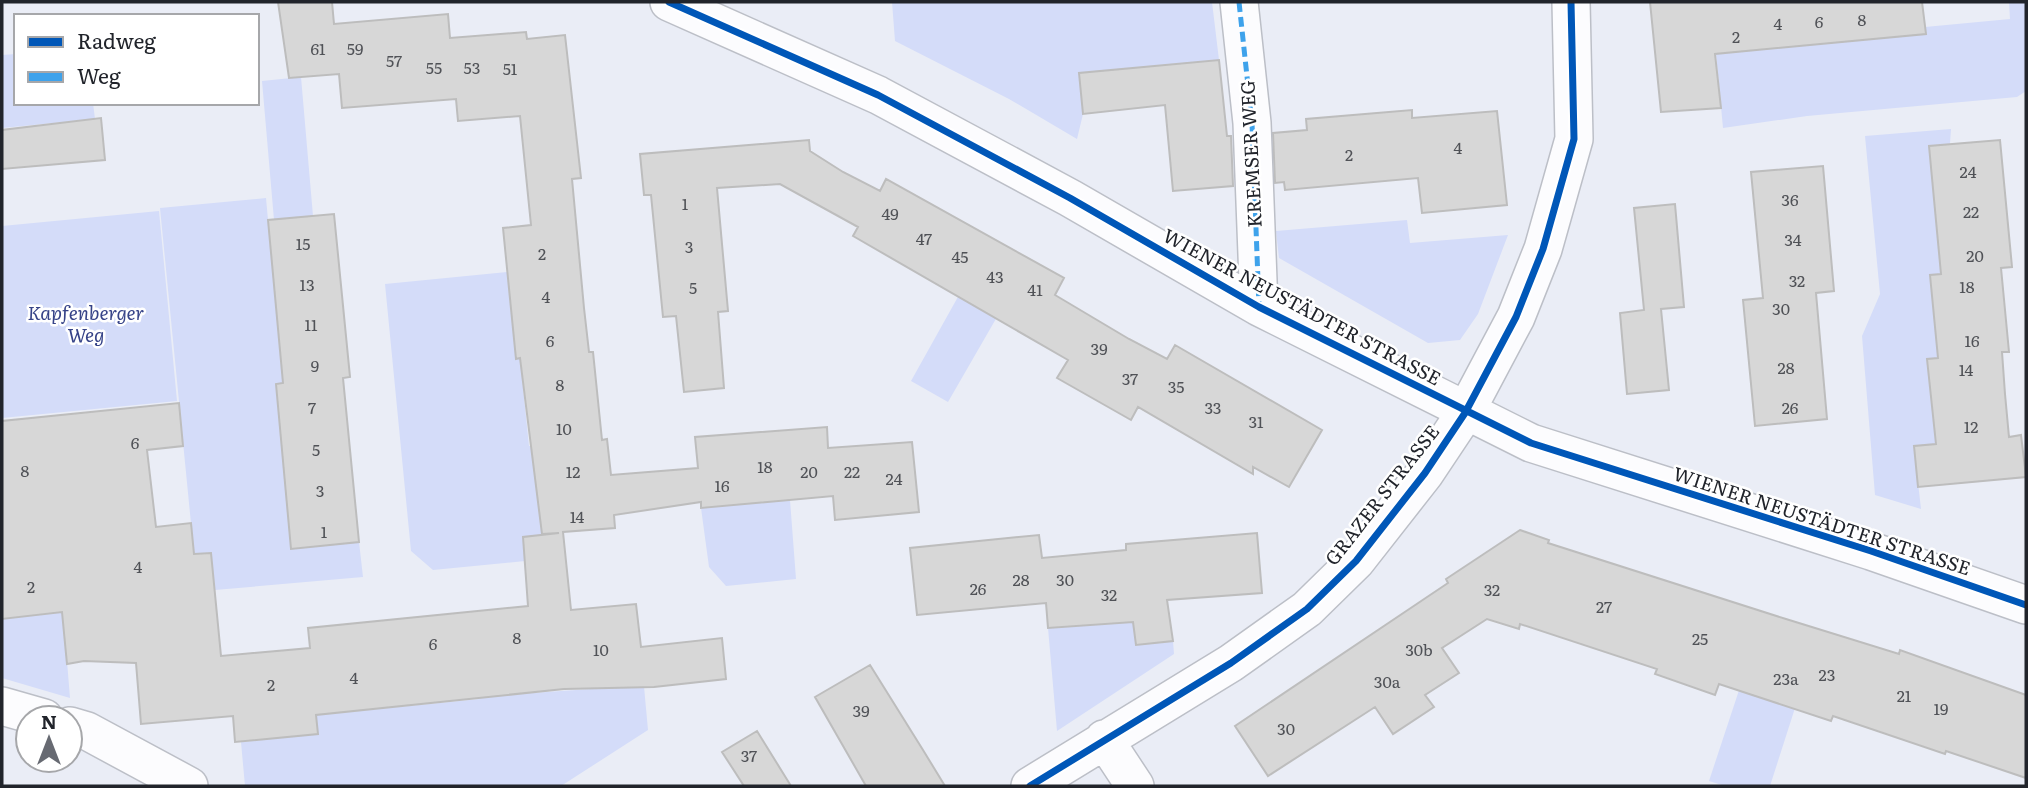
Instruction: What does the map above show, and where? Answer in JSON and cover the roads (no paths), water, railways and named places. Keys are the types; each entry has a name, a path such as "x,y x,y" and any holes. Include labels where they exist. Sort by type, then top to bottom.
{"street":[{"name":"WIENER NEUSTÄDTER STRASSE","path":"668,2 878,95 1070,198 1259,307 1465,413 1531,443 2026,604"},
{"name":"KREMSER WEG","path":"1239,2 1252,123 1259,307"},
{"name":"GRAZER STRASSE","path":"1030,786 1231,663 1307,609 1356,561 1425,473 1465,413 1516,317 1543,249 1574,139 1571,2"},
{"path":"84,729 190,786"},
{"path":"1104,739 1135,786"}],"park label":[{"name":"Kapfenberger Weg","path":"86,324"}]}
